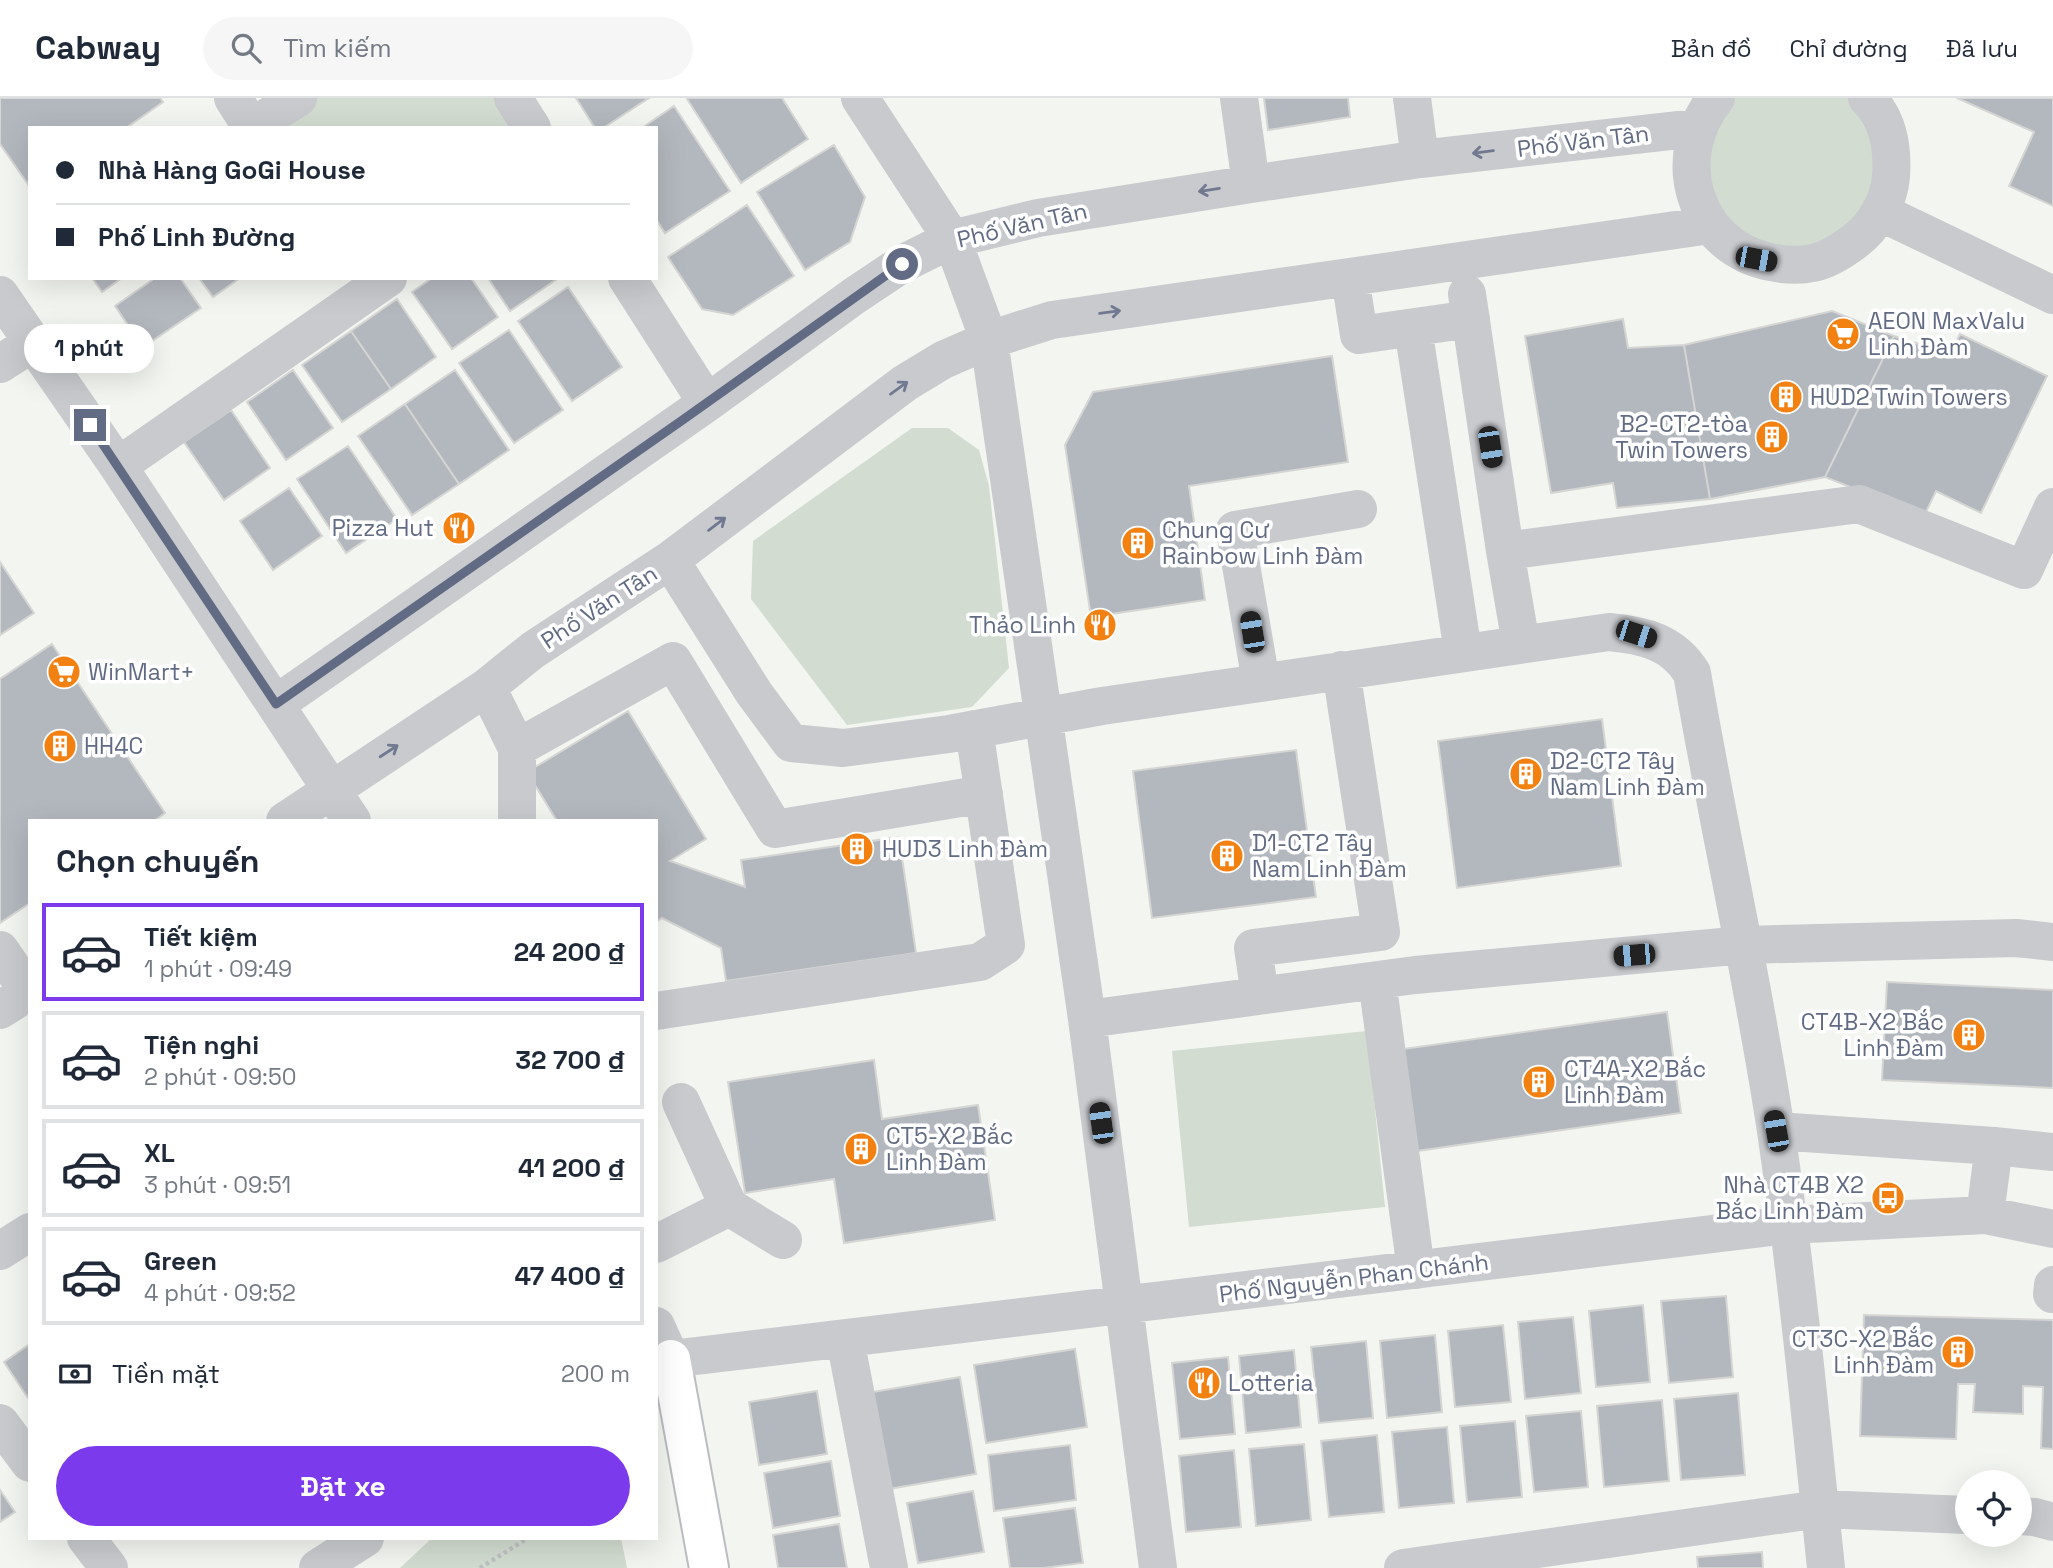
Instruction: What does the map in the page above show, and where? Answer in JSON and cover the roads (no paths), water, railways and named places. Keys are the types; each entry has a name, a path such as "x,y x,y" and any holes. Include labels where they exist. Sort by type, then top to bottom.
{"main road":[{"path":"661,1350 709,1568"}],"street":[{"path":"233,98 251,126"},
{"path":"255,126 298,98"},
{"path":"513,98 531,126"},
{"path":"860,98 953,239 989,340 1087,1019 1158,1568"},
{"path":"1239,98 1251,184"},
{"path":"1412,98 1420,159"},
{"name":"Phố Văn Tân","path":"1706,113 1691,149 1690,172 1697,200 1710,225 1731,245 1756,259 1784,265 1813,263 1840,253 1863,236 1880,212 1891,186 1893,157 1887,129 1867,98"},
{"name":"Phố Văn Tân","path":"276,704 902,264 953,239 1038,218 1706,113"},
{"path":"1880,212 2053,295"},
{"name":"Phố Văn Tân","path":"288,819 487,687 533,650 670,559 905,383 943,360 989,340 1052,320 1710,225"},
{"path":"1350,277 1359,335 1413,328 1469,306 1521,643"},
{"path":"628,280 706,403"},
{"path":"118,466 369,283"},
{"path":"0,295 118,466 351,819"},
{"path":"1413,328 1463,652"},
{"path":"0,364 34,342"},
{"path":"1505,551 1859,504 2024,570 2053,507"},
{"path":"1261,682 1236,530 1358,509"},
{"path":"670,559 754,693 791,743 843,748 1261,682 1609,632 1636,634 1661,643 1687,665 1692,673 1744,945 1776,1131 1826,1568"},
{"path":"517,748 673,661 775,829 985,794"},
{"path":"1260,996 1253,948 1381,932 1341,670"},
{"path":"487,687 517,748 517,819"},
{"path":"658,1011 980,962 1006,945 974,729"},
{"path":"1087,1019 1377,980 1744,945 2015,938 2053,942"},
{"path":"0,950 22,997"},
{"path":"1377,980 1416,1270"},
{"path":"681,1102 729,1207 783,1240"},
{"path":"1776,1131 2053,1152"},
{"path":"1984,1215 1994,1146"},
{"path":"658,1243 729,1207"},
{"name":"Phố Nguyễn Phan Chánh","path":"661,1350 845,1339 1788,1225 1984,1215 2053,1229"},
{"path":"0,1251 28,1233"},
{"path":"2053,1285 2053,1294"},
{"path":"845,1339 889,1568"},
{"path":"0,1423 28,1460"},
{"path":"1403,1568 1820,1509 1955,1514"},
{"path":"2032,1517 2053,1522"},
{"path":"87,1540 108,1568"},
{"path":"318,1568 362,1540"}],"place":[{"name":"AEON MaxValu Linh Đàm","path":"1843,334"},
{"name":"HUD2 Twin Towers","path":"1786,397"},
{"name":"B2-CT2-tòa Twin Towers","path":"1772,437"},
{"name":"Pizza Hut","path":"459,528"},
{"name":"Chung Cư Rainbow Linh Đàm","path":"1138,543"},
{"name":"Thảo Linh","path":"1100,625"},
{"name":"WinMart+","path":"64,672"},
{"name":"HH4C","path":"60,746"},
{"name":"D2-CT2 Tây Nam Linh Đàm","path":"1526,774"},
{"name":"HUD3 Linh Đàm","path":"857,849"},
{"name":"D1-CT2 Tây Nam Linh Đàm","path":"1227,856"},
{"name":"CT4B-X2 Bắc Linh Đàm","path":"1969,1035"},
{"name":"CT4A-X2 Bắc Linh Đàm","path":"1539,1082"},
{"name":"CT5-X2 Bắc Linh Đàm","path":"861,1149"},
{"name":"Nhà CT4B X2 Bắc Linh Đàm","path":"1888,1198"},
{"name":"CT3C-X2 Bắc Linh Đàm","path":"1958,1352"},
{"name":"Lotteria","path":"1204,1383"}]}
